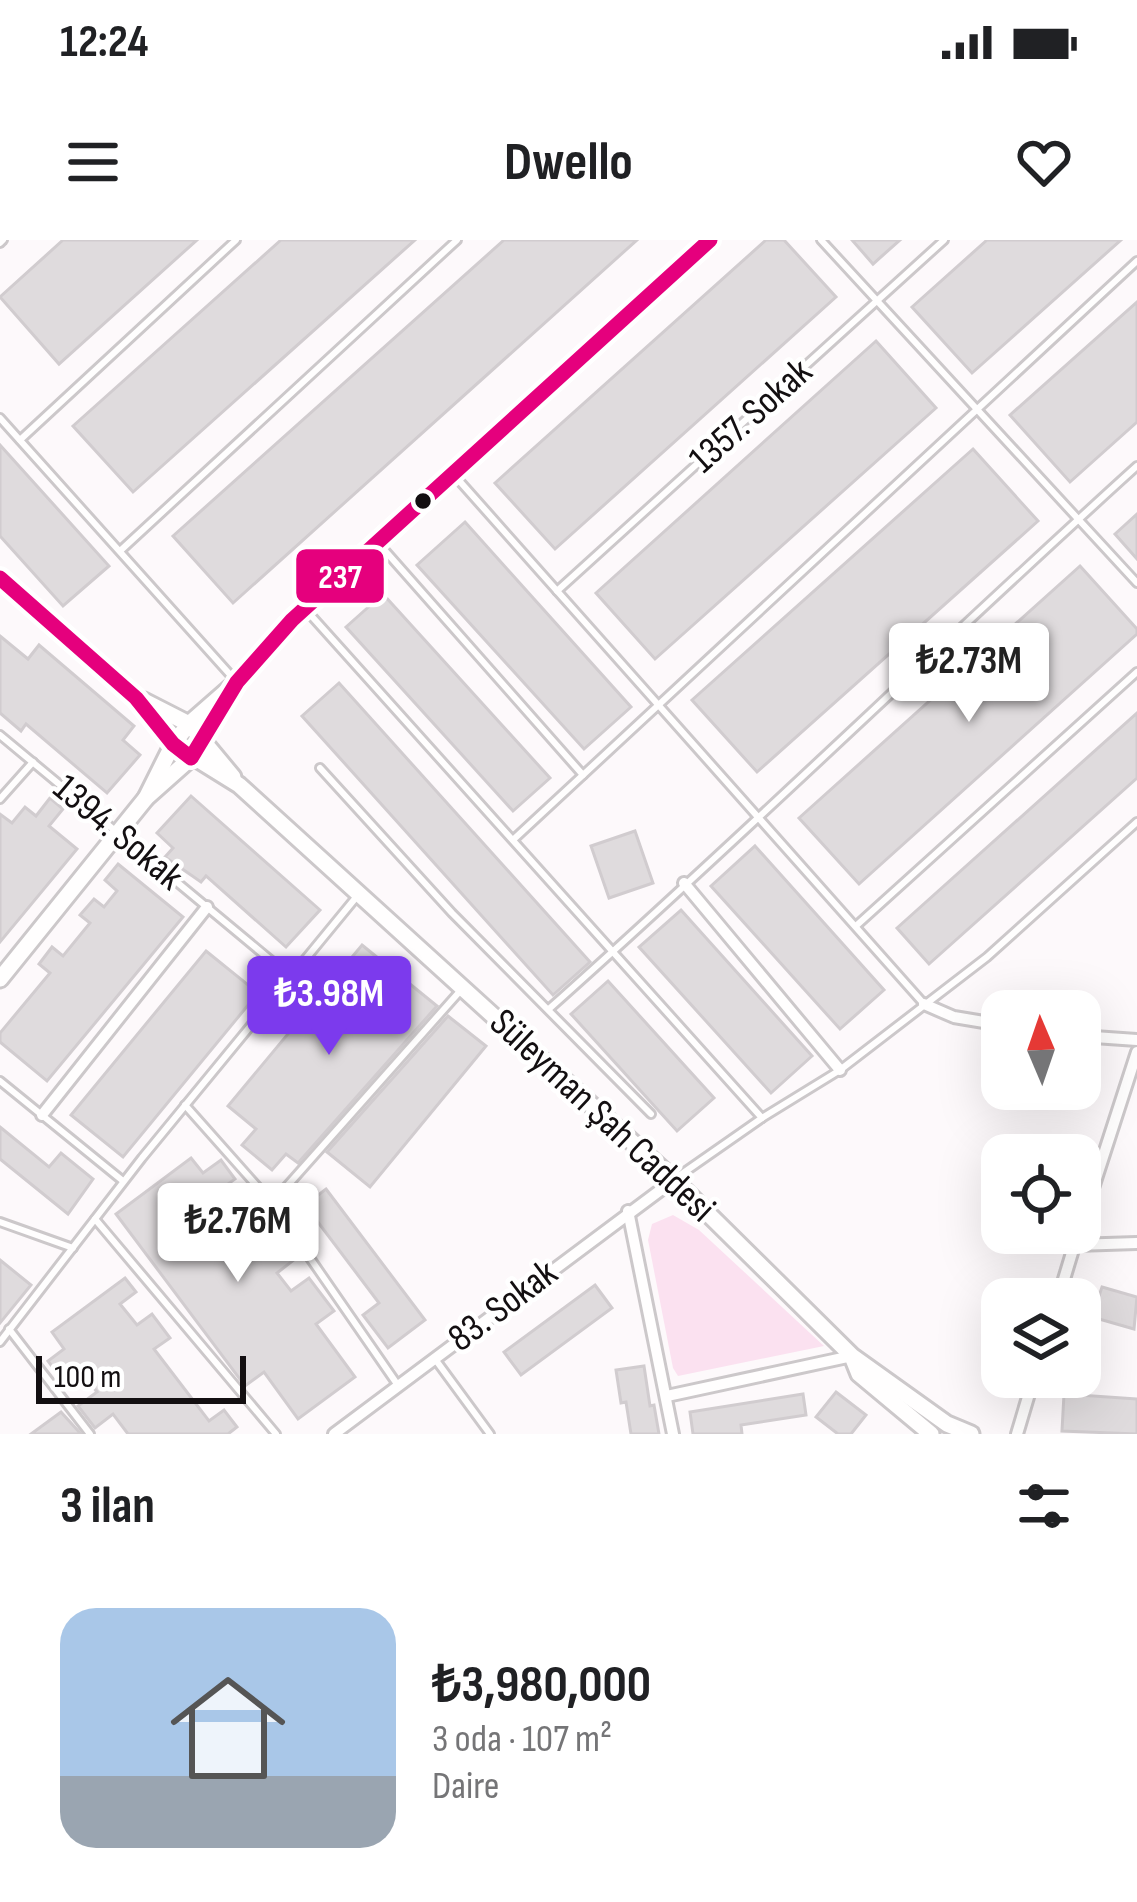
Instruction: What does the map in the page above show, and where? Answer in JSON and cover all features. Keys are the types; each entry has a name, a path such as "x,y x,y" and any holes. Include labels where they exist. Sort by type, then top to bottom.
{"main road":[{"path":"146,798 173,744 189,724 237,682 305,608 710,240"},
{"path":"0,578 136,698 173,744 239,785"},
{"path":"0,980 146,798 206,740 237,682"},
{"path":"136,698 189,724 239,785"},
{"name":"Süleyman Şah Caddesi","path":"239,785 674,1180 852,1356 947,1424 971,1434"},
{"name":"Süleyman Şah Caddesi","path":"852,1356 859,1374 931,1434"}],"street":[{"path":"684,883 840,1070"},
{"path":"42,1115 207,907"},
{"path":"923,1004 981,1021"},
{"path":"1101,1037 1137,1040"},
{"path":"1101,1164 1137,1052"},
{"name":"83. Sokak","path":"334,1434 674,1180"},
{"path":"628,1211 673,1434"},
{"path":"1101,1238 1137,1243"},
{"path":"667,1396 852,1356"},
{"path":"1017,1434 1028,1398"}],"lane":[{"path":"20,440 236,240"},
{"path":"120,551 458,240"},
{"path":"821,240 1137,583"},
{"name":"1357. Sokak","path":"557,591 944,240"},
{"path":"514,839 1137,261"},
{"path":"0,418 237,682"},
{"path":"550,1008 1137,466"},
{"path":"453,474 923,1004"},
{"path":"378,542 584,776"},
{"path":"305,608 762,1118"},
{"path":"857,926 1137,672"},
{"name":"1394. Sokak","path":"0,734 291,977"},
{"path":"0,799 33,762"},
{"path":"320,768 452,914 651,1114"},
{"path":"674,1180 840,1070 987,956 1137,822"},
{"path":"0,1342 360,893"},
{"path":"272,1203 463,987"},
{"path":"0,1081 124,1182"},
{"path":"185,1106 272,1203 397,1384"},
{"path":"95,1219 276,1434"},
{"path":"0,1222 73,1248"},
{"path":"10,1329 90,1434"},
{"path":"434,1358 490,1434"}],"shaded area":[{"path":"673,1215 699,1230 824,1346 678,1376 648,1240 652,1224"}],"building":[{"path":"63,240 197,240 59,364 0,297"},
{"path":"281,240 415,240 133,492 73,426"},
{"path":"504,240 637,240 233,603 173,536"},
{"path":"766,240 784,240 836,297 555,549 495,483"},
{"path":"852,240 900,240 873,264"},
{"path":"987,240 1121,240 972,373 912,307"},
{"path":"1137,302 1137,422 1070,482 1010,415"},
{"path":"876,341 936,408 655,659 596,593"},
{"path":"0,445 109,566 63,606 0,536"},
{"path":"973,449 1038,521 757,772 692,700"},
{"path":"1137,514 1137,559 1115,534"},
{"path":"465,522 631,707 584,749 417,565"},
{"path":"1080,566 1137,634 859,884 799,818"},
{"path":"383,594 550,778 513,811 346,627"},
{"path":"0,636 28,659 39,645 134,726 123,740 140,755 107,793 26,724 21,731 0,713"},
{"path":"339,683 590,962 553,995 302,716"},
{"path":"1137,713 1137,778 929,964 897,928"},
{"path":"191,796 320,910 286,947 206,876 201,882 165,857 173,848 157,833"},
{"path":"50,798 63,809 49,826 77,849 0,942 0,814 12,823 25,807 36,816"},
{"path":"635,831 653,883 609,898 591,846"},
{"path":"755,846 884,990 840,1029 711,886"},
{"path":"118,864 183,917 47,1081 0,1042 0,1033 50,973 39,964 52,947 63,956 90,923 80,915 94,899 104,907 117,891 105,880"},
{"path":"681,910 812,1056 771,1093 639,947"},
{"path":"362,945 437,1006 298,1163 286,1154 272,1170 242,1145 256,1129 228,1106"},
{"path":"206,951 258,993 123,1157 71,1115"},
{"path":"608,981 714,1098 677,1131 571,1014"},
{"path":"448,1016 486,1046 370,1187 327,1152"},
{"path":"0,1127 49,1167 61,1153 93,1179 68,1214 0,1159"},
{"path":"191,1158 203,1173 221,1160 235,1179 217,1192 241,1224 259,1211 295,1259 277,1273 291,1291 309,1278 334,1311 316,1324 355,1377 298,1419 264,1372 245,1386 116,1214"},
{"path":"326,1189 425,1320 388,1348 363,1315 379,1303 305,1205"},
{"path":"0,1260 31,1285 0,1323"},
{"path":"125,1278 136,1292 120,1304 137,1325 152,1314 170,1338 154,1349 209,1421 224,1410 237,1427 228,1434 128,1434 113,1414 95,1428 78,1406 97,1392 77,1365 60,1377 48,1361 64,1349 52,1332"},
{"path":"595,1285 612,1308 521,1375 504,1352"},
{"path":"1101,1290 1137,1297 1134,1329 1101,1320"},
{"path":"644,1366 659,1434 631,1434 626,1402 621,1403 616,1370"},
{"path":"836,1392 866,1415 851,1434 838,1434 816,1417"},
{"path":"803,1394 806,1415 741,1425 742,1434 693,1434 690,1412"},
{"path":"1064,1398 1137,1399 1137,1434 1062,1431"},
{"path":"61,1412 81,1434 31,1434"}],"transit line":[{"name":"237","path":"0,578 136,698 173,744 191,758 237,682 292,620 710,240"}]}
